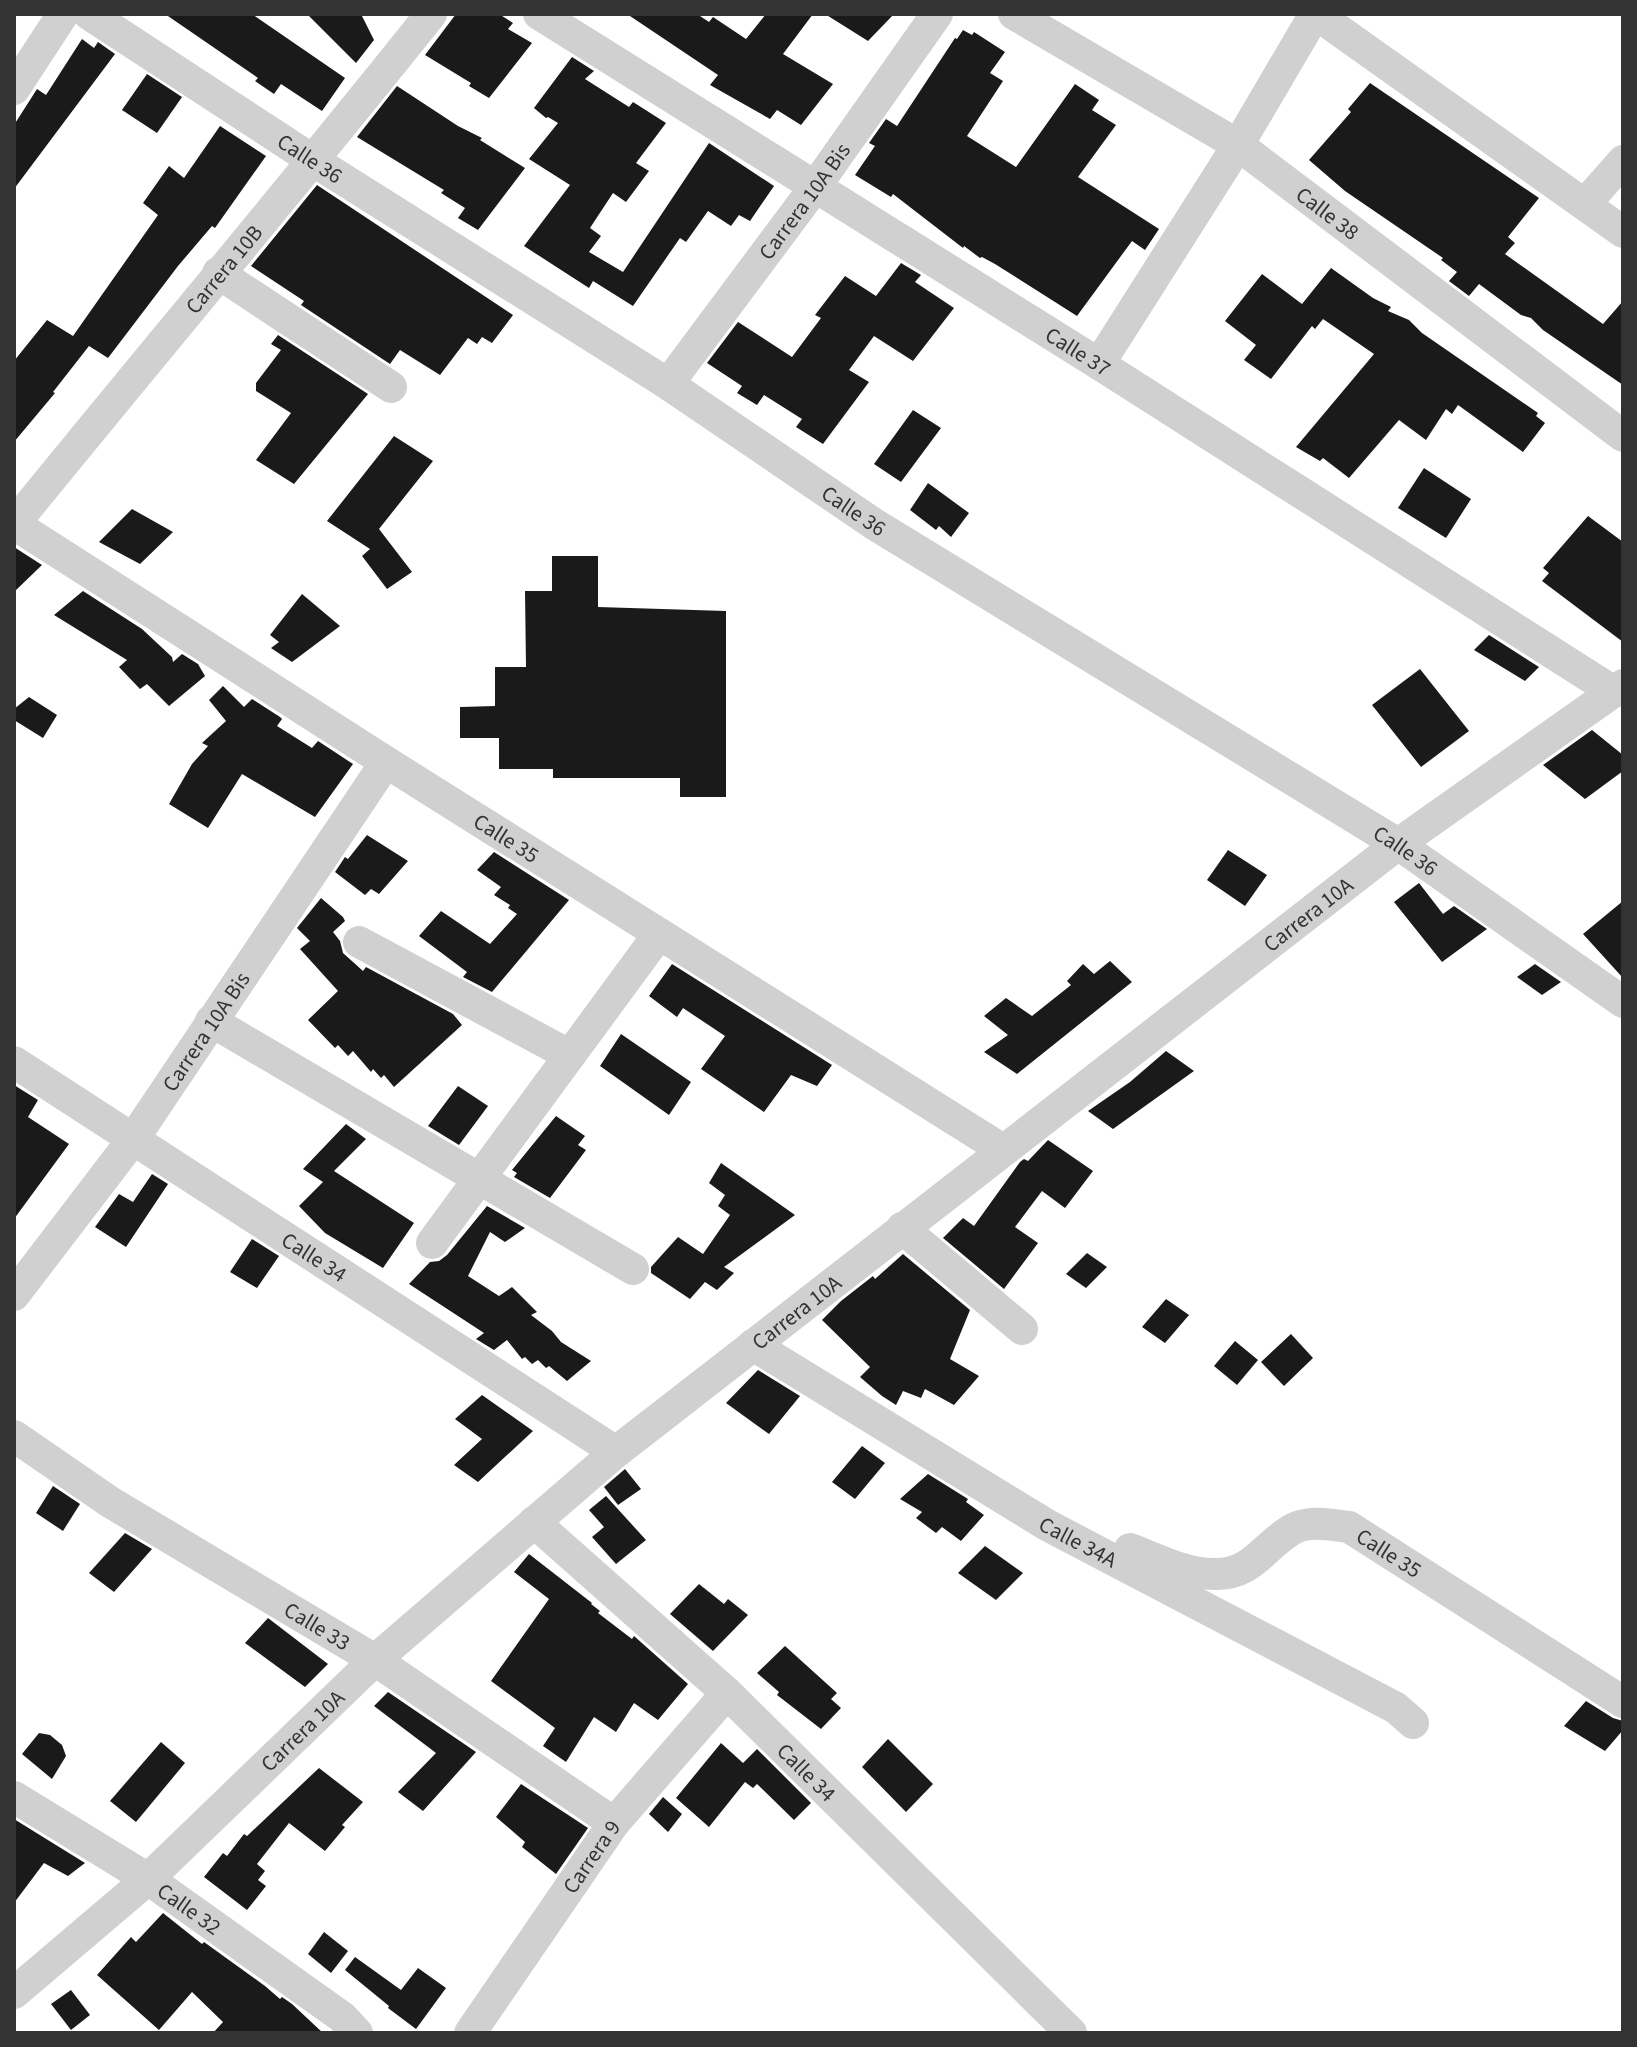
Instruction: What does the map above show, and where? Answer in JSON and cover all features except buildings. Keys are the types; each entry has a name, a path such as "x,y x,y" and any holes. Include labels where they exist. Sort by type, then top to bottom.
{"street":[{"path":"14,89 63,14"},
{"name":"Calle 36","path":"89,14 314,161 668,384 874,524 1398,844 1623,1002"},
{"name":"Carrera 10B","path":"14,524 218,273 314,161 431,14"},
{"name":"Calle 37","path":"539,14 1618,689"},
{"name":"Carrera 10A Bis","path":"668,384 815,187 937,14"},
{"name":"Calle 38","path":"1014,14 1238,145 1623,436"},
{"path":"1099,364 1238,145 1315,14 1623,232"},
{"path":"1585,204 1623,161"},
{"path":"218,273 391,387"},
{"name":"Calle 35","path":"14,524 1003,1150"},
{"name":"Carrera 10A","path":"14,1993 148,1879 375,1660 616,1452 1398,844 1618,689"},
{"name":"Carrera 10A Bis","path":"14,1295 134,1138 386,762"},
{"path":"432,1243 659,934"},
{"path":"359,942 569,1055"},
{"path":"211,1021 633,1269"},
{"name":"Calle 34","path":"14,1062 616,1452"},
{"path":"902,1228 1022,1329"},
{"name":"Calle 34A","path":"753,1345 1047,1525 1396,1708 1413,1723"},
{"name":"Calle 33","path":"14,1436 110,1502 375,1660 614,1823"},
{"name":"Calle 34","path":"534,1522 727,1693 1071,2033"},
{"name":"Calle 35","path":"1047,1525 1098,1537 1189,1571 1215,1575 1255,1562 1294,1529 1318,1523 1349,1527 1623,1702"},
{"name":"Carrera 9","path":"470,2033 614,1823 727,1693"},
{"name":"Calle 32","path":"14,1797 148,1879 342,2017 357,2033"}]}
